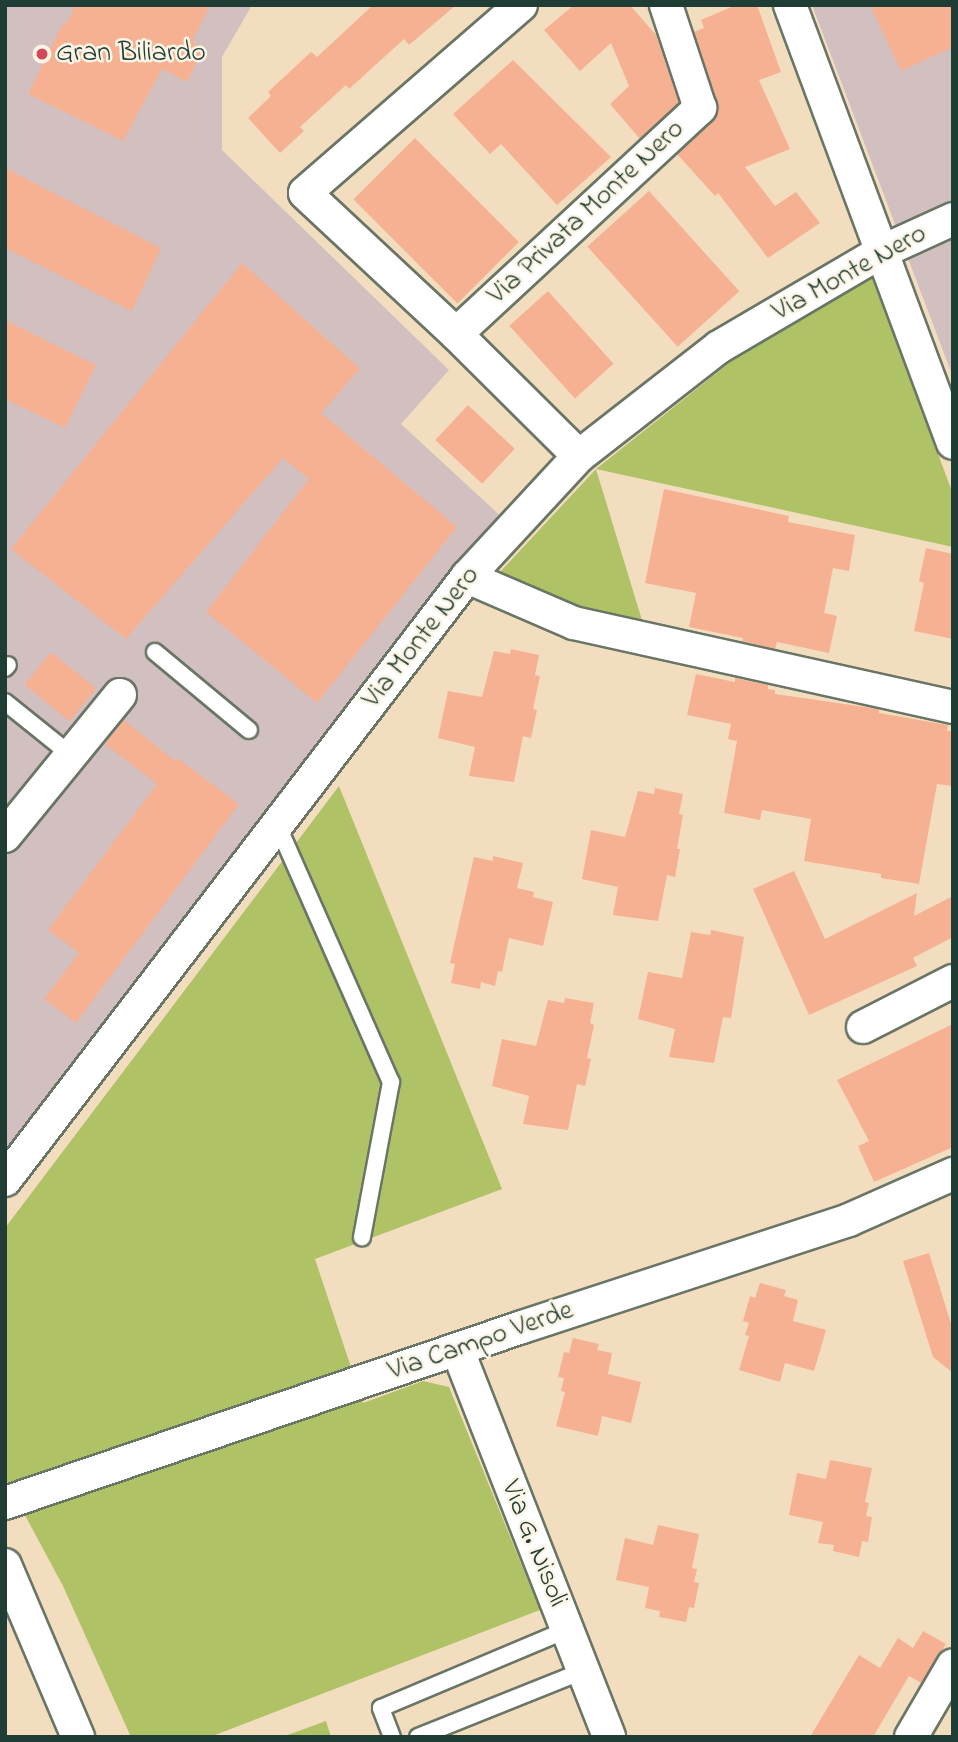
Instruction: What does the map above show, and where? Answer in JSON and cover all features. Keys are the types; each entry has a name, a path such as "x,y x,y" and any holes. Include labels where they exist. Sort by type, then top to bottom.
{"street":[{"path":"521,5 305,193 456,334 579,457"},
{"name":"Via Privata Monte Nero","path":"456,334 700,108 666,5"},
{"path":"790,5 953,443"},
{"name":"Via Monte Nero","path":"5,1180 467,577 579,457 719,347 881,251 953,219"},
{"path":"467,577 574,623 953,707"},
{"path":"8,828 120,695"},
{"path":"863,1027 953,981"},
{"name":"Via Campo Verde","path":"5,1503 522,1327 849,1220 953,1174"},
{"name":"Via G. Nisoli","path":"457,1351 610,1737"},
{"path":"5,1565 78,1737"},
{"path":"911,1737 949,1685"}],"lane":[{"path":"155,652 249,730"},
{"path":"5,702 71,755"},
{"path":"277,824 391,1082 362,1237"},
{"path":"392,1737 381,1708 567,1630"},
{"path":"418,1737 583,1671"}],"shaded area":[{"path":"5,5 252,5 222,57 222,150 449,370 401,424 507,522 5,1168"},
{"path":"812,5 953,5 953,377"}],"green space":[{"path":"872,278 953,494 953,547 596,469 733,360"},
{"path":"596,469 648,640 487,586"},
{"path":"339,786 502,1189 315,1259 363,1403 423,1381 449,1387 540,1610 210,1737 131,1737 63,1586 5,1478 5,1228"},
{"path":"326,1721 331,1737 282,1737"}],"building":[{"path":"76,5 210,5 192,42 204,48 187,82 162,69 123,141 28,94 63,23 66,24"},
{"path":"373,5 456,5 409,45 404,39 349,89 346,85 300,127 304,131 280,153 248,118 271,96 268,92 311,52 317,57"},
{"path":"574,5 630,5 656,35 679,103 640,139 610,104 629,86 611,43 580,71 544,30"},
{"path":"736,5 757,5 781,72 759,80 790,149 745,167 775,206 796,192 820,223 768,258 718,193 715,196 677,154 718,112 694,32 704,28 701,20"},
{"path":"870,5 953,5 953,47 901,71"},
{"path":"513,60 611,157 557,205 501,144 490,154 453,114"},
{"path":"415,138 519,242 457,303 353,200"},
{"path":"5,168 161,248 132,311 5,248"},
{"path":"649,191 739,291 678,347 587,247"},
{"path":"242,263 360,369 321,413 457,527 317,703 206,612 309,479 283,458 126,639 11,549"},
{"path":"548,291 614,364 575,399 509,326"},
{"path":"5,320 96,365 65,428 5,399"},
{"path":"468,405 515,449 482,484 435,440"},
{"path":"664,489 789,516 788,522 855,535 849,571 833,568 824,613 837,616 829,653 777,642 775,649 742,641 743,638 689,627 696,593 645,583"},
{"path":"926,548 953,554 953,639 914,631 924,583 919,581"},
{"path":"511,649 539,655 535,675 540,676 533,709 537,710 531,738 523,736 514,782 469,776 475,747 438,738 448,691 482,697 494,651 510,654"},
{"path":"51,652 96,689 70,721 25,685"},
{"path":"696,674 768,685 768,689 775,690 775,694 879,709 879,713 948,725 947,731 953,731 953,786 937,784 919,884 881,878 881,874 804,861 811,819 762,810 760,820 724,813 737,741 728,739 731,724 687,715"},
{"path":"124,720 175,761 177,758 239,804 76,1023 44,999 79,953 48,930 157,784 105,744"},
{"path":"655,788 683,794 679,814 683,815 677,849 680,849 675,877 667,875 658,921 613,915 618,887 582,879 591,830 625,837 638,791 654,794"},
{"path":"493,856 523,863 517,888 534,892 533,897 553,902 543,946 509,938 502,972 498,971 495,986 481,982 480,989 451,983 455,964 450,963 474,857 493,861"},
{"path":"794,871 825,939 917,893 914,916 953,896 953,937 913,958 917,966 809,1015 753,889"},
{"path":"711,930 744,937 731,1018 723,1017 714,1063 669,1057 675,1029 638,1019 648,972 682,978 691,932 710,935"},
{"path":"565,998 594,1003 590,1023 594,1025 587,1058 591,1059 585,1086 577,1084 568,1130 523,1124 529,1096 492,1086 502,1039 536,1046 548,1000 564,1003"},
{"path":"953,1024 953,1147 874,1182 858,1146 869,1141 837,1080"},
{"path":"929,1253 953,1330 953,1373 933,1357 903,1261"},
{"path":"760,1283 786,1290 784,1296 798,1300 793,1321 826,1330 814,1371 785,1363 780,1382 739,1370 749,1336 745,1335 749,1323 743,1321 750,1296 755,1298"},
{"path":"573,1338 599,1344 597,1350 612,1353 608,1374 641,1382 631,1423 602,1416 598,1436 556,1426 565,1392 561,1391 564,1378 558,1377 564,1352 569,1353"},
{"path":"830,1460 872,1468 865,1502 869,1503 866,1516 872,1517 868,1542 862,1541 859,1557 833,1551 834,1545 818,1543 823,1522 789,1515 797,1473 826,1479"},
{"path":"658,1525 699,1534 692,1568 697,1569 694,1582 699,1583 694,1608 689,1607 686,1622 659,1617 660,1611 645,1608 649,1587 616,1580 625,1538 653,1545"},
{"path":"923,1631 946,1644 921,1683 909,1676 873,1737 810,1737 859,1655 880,1668 898,1638 913,1648"}],"place":[{"name":"Gran Biliardo","path":"42,54"}]}
